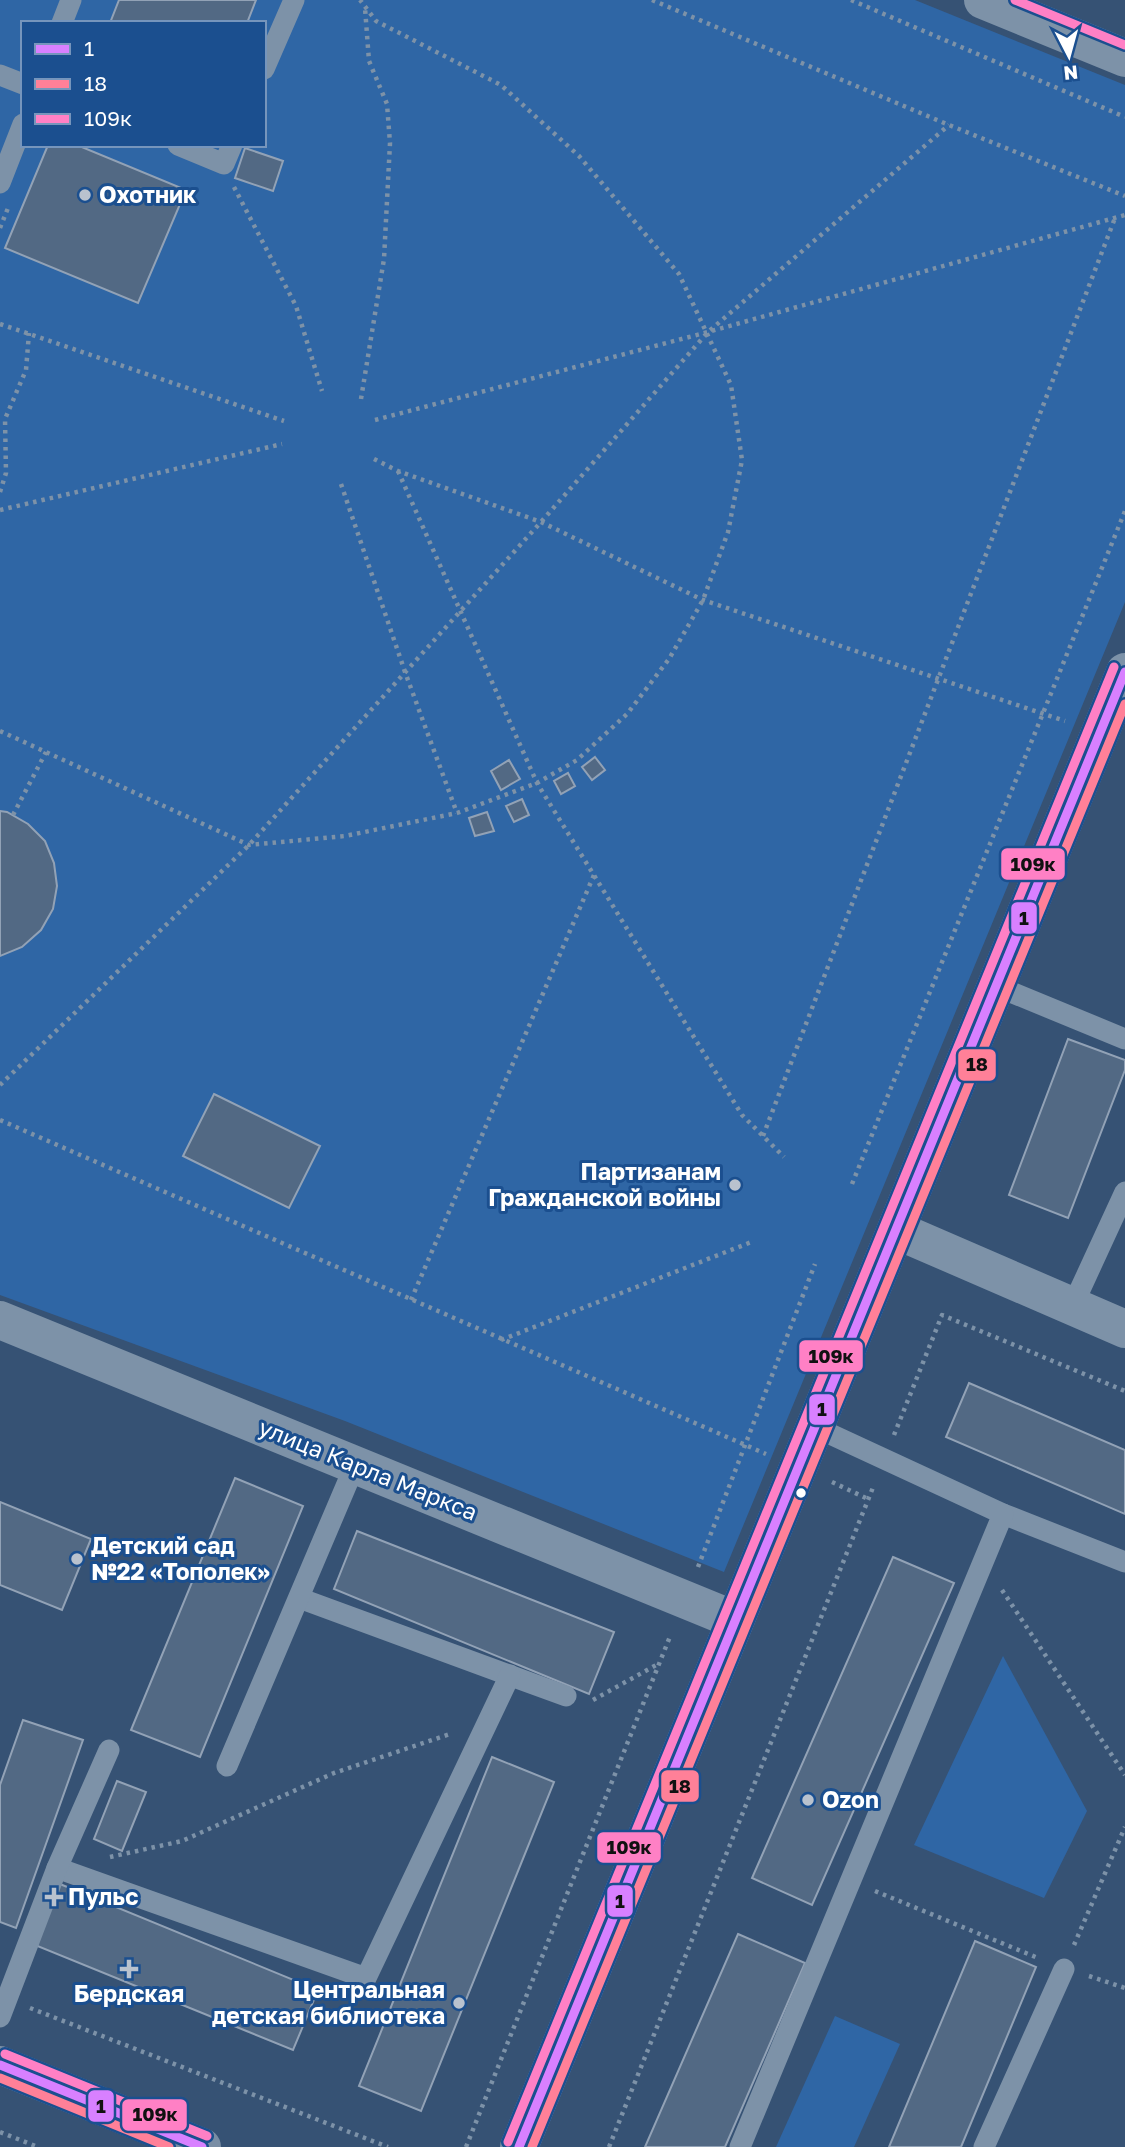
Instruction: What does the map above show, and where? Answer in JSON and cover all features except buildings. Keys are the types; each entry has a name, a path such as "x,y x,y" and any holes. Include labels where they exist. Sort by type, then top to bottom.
{"main road":[{"path":"0,2065 202,2147"}],"street":[{"path":"983,0 1021,7 1125,58"},
{"path":"519,2147 1125,673"},
{"path":"896,1230 1125,1329"},
{"name":"улица Карла Маркса","path":"0,1320 736,1620"}],"lane":[{"path":"63,21 71,0"},
{"path":"266,64 294,0"},
{"path":"0,75 21,83"},
{"path":"0,183 21,129"},
{"path":"189,147 228,154"},
{"path":"996,986 1125,1040"},
{"path":"1072,1307 1125,1192"},
{"path":"815,1427 1003,1514 1125,1562"},
{"path":"227,1766 355,1465"},
{"path":"740,2147 1003,1514"},
{"path":"299,1598 566,1696"},
{"path":"57,1868 366,1978 510,1675"},
{"path":"3,2008 57,1868 109,1750"},
{"path":"985,2147 1064,1969"}],"path":[{"path":"0,731 249,845 345,836 457,813 537,783 577,760 627,714 669,659 703,600 728,532 742,460 731,385 679,274 579,156 500,85 376,22 360,0"},
{"path":"652,0 1125,196"},
{"path":"851,0 1125,117"},
{"path":"361,399 384,259 390,143 387,104 369,61 365,8"},
{"path":"0,1085 249,845 541,522 708,332 949,125"},
{"path":"228,154 296,306 322,391"},
{"path":"375,420 708,332 1125,215"},
{"path":"764,1136 1115,218"},
{"path":"0,324 284,421"},
{"path":"0,492 6,473 5,419 26,370 29,334"},
{"path":"0,510 282,444"},
{"path":"374,458 398,471 541,522 703,600 1100,733"},
{"path":"398,471 537,783 743,1115 784,1157"},
{"path":"341,484 405,672 457,813"},
{"path":"852,1184 1125,511"},
{"path":"13,815 46,751"},
{"path":"411,1300 594,874"},
{"path":"0,1120 744,1446 799,1466 868,1499"},
{"path":"501,1340 754,1241"},
{"path":"466,2147 685,1600 815,1264"},
{"path":"609,2147 942,1315 1125,1391"},
{"path":"984,1564 1125,1775"},
{"path":"566,1696 593,1700 659,1664"},
{"path":"57,1868 182,1841 334,1773 487,1722"},
{"path":"1064,1969 1125,1827"},
{"path":"851,1881 1064,1969 1125,1988"},
{"path":"3,2008 388,2147"},
{"path":"0,2132 38,2147"}],"shaded area":[{"path":"0,0 915,0 1125,85 1125,602 724,1572 345,1421 0,1295"},
{"path":"1003,1656 1087,1811 1044,1898 914,1845"},
{"path":"835,2016 900,2044 854,2147 776,2147"}],"transit line":[{"name":"109к","path":"1015,0 1125,45"},
{"name":"109к","path":"508,2142 1114,667"},
{"name":"1","path":"519,2147 1125,672"},
{"name":"18","path":"532,2147 1125,704"},
{"name":"109к","path":"5,2054 207,2136"},
{"name":"1","path":"0,2065 202,2147"},
{"name":"18","path":"0,2078 169,2147"}],"place":[{"name":"Охотник","path":"85,195"},
{"name":"Партизанам Гражданской войны","path":"735,1185"},
{"name":"Детский сад №22 «Тополек»","path":"77,1559"},
{"name":"Ozon","path":"808,1800"},
{"name":"Пульс","path":"54,1897"},
{"name":"Бердская","path":"129,1969"},
{"name":"Центральная детская библиотека","path":"459,2003"}]}
